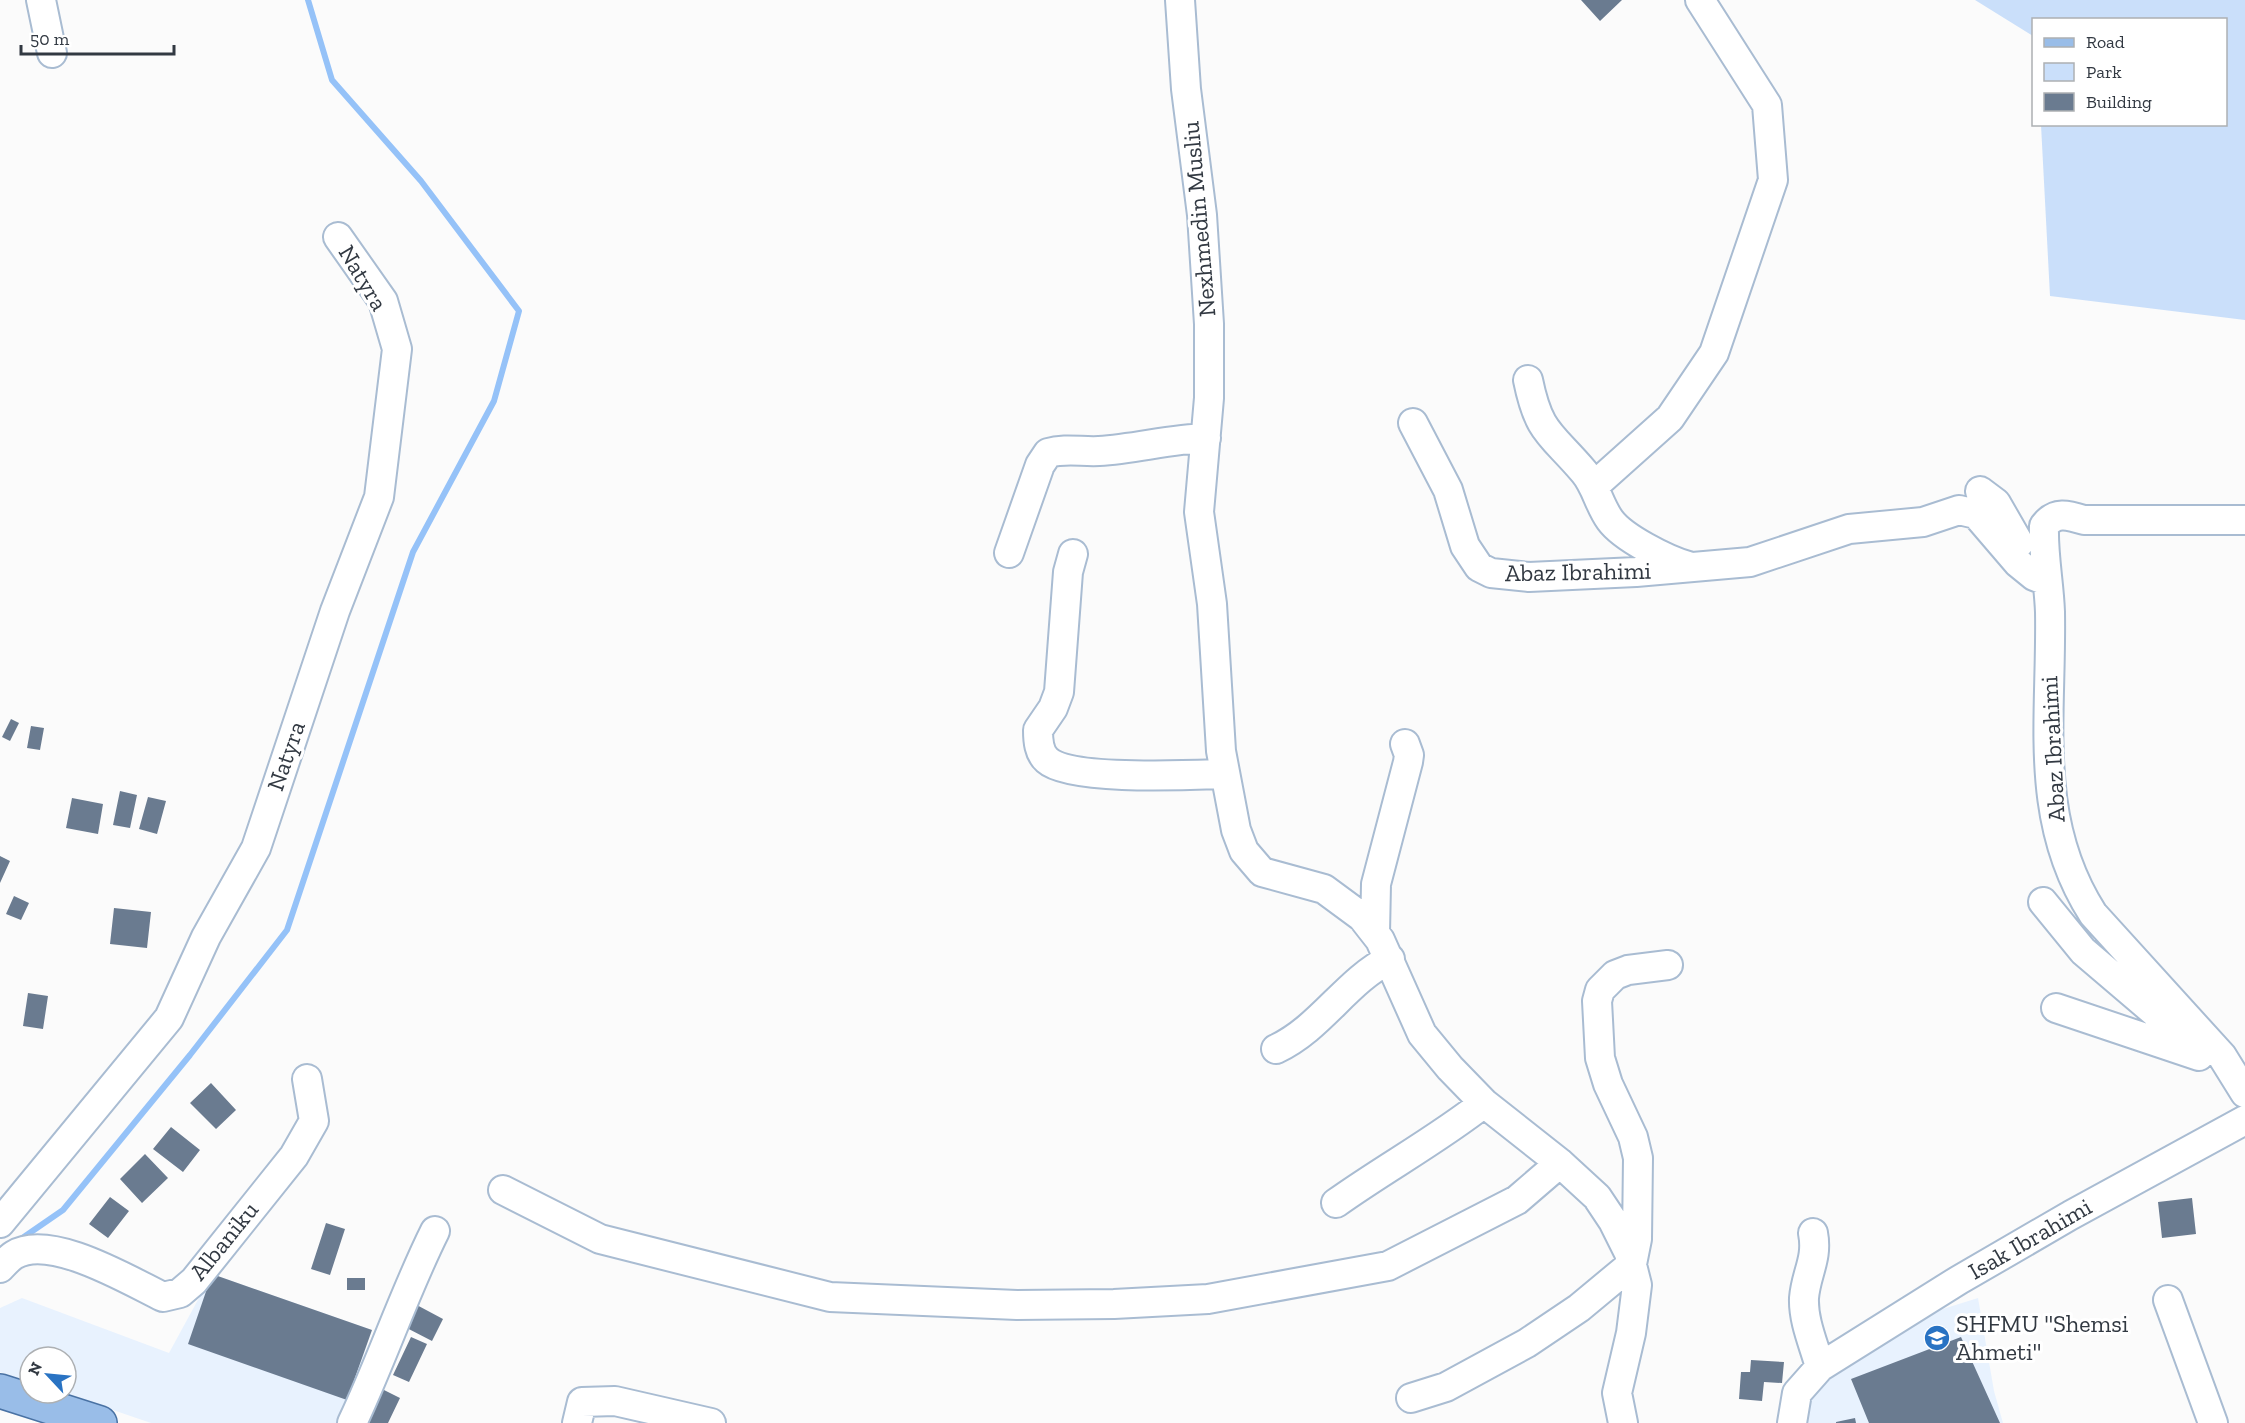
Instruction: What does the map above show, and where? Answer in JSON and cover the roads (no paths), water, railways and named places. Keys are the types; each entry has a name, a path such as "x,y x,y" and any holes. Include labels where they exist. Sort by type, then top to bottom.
{"main road":[{"path":"0,1391 100,1423"}],"street":[{"path":"41,0 52,53"},
{"name":"Nexhmedin Musliu","path":"1180,0 1186,89 1202,215 1209,324 1206,438 1200,512 1212,604 1224,774 1236,830 1244,851 1262,872 1324,889 1362,917 1375,933 1390,959 1422,1034 1450,1068 1484,1103 1560,1163 1597,1197 1613,1221 1632,1264 1637,1286 1631,1333 1617,1393 1623,1423"},
{"path":"1594,486 1671,418 1714,353 1773,180 1767,105 1700,0"},
{"name":"Natyra","path":"0,1223 169,1018 206,937 256,848 335,611 379,497 397,349 383,301 338,237"},
{"name":"Abaz Ibrahimi","path":"1528,380 1539,423 1594,486 1610,521 1620,531 1673,562 1693,568"},
{"name":"Abaz Ibrahimi","path":"1413,423 1448,490 1465,546 1472,559 1491,573 1529,577 1693,568 1750,562 1849,529 1923,522 1959,510 1976,514 2018,563 2034,576 2047,581"},
{"path":"1009,553 1040,465 1048,453 1100,451 1179,439 1206,438"},
{"path":"1980,491 1996,503 2028,558 2047,581"},
{"name":"Abaz Ibrahimi","path":"2238,1082 2201,1033 2093,914 2064,855 2055,825 2048,750 2050,612 2044,526 2057,515 2084,520 2245,520"},
{"path":"1072,554 1068,572 1059,692 1053,708 1038,730 1041,751 1046,760 1057,766 1084,771 1128,774 1224,774"},
{"path":"1375,933 1376,884 1408,762 1409,755 1405,744"},
{"name":"Abaz Ibrahimi","path":"2043,902 2083,951 2182,1035 2202,1057 2238,1082"},
{"path":"1276,1049 1322,1016 1359,977 1390,959"},
{"name":"Nexhmedin Musliu","path":"1632,1264 1637,1239 1638,1158 1633,1137 1608,1084 1600,1058 1597,1001 1600,990 1615,975 1628,970 1668,965"},
{"name":"Abaz Ibrahimi","path":"2056,1008 2202,1057"},
{"name":"Albaniku","path":"0,1268 15,1254 45,1249 69,1253 163,1297 180,1293 194,1281 294,1156 314,1121 308,1079"},
{"path":"1336,1203 1386,1168 1423,1148 1484,1103"},
{"name":"Isak Ibrahimi","path":"1792,1423 1797,1394 1820,1367 1959,1280 2071,1215 2245,1120"},
{"path":"502,1190 600,1239 830,1297 1017,1305 1114,1304 1208,1299 1309,1283 1388,1266 1422,1251 1517,1200 1560,1163"},
{"path":"352,1423 377,1371 416,1270 435,1231"},
{"path":"1813,1233 1815,1258 1804,1297 1808,1326 1820,1367"},
{"path":"1411,1398 1446,1387 1527,1343 1579,1308 1632,1264"},
{"path":"2168,1300 2213,1423"},
{"path":"577,1423 582,1402 615,1401 711,1423"}],"waterway":[{"path":"18,1241 63,1210 190,1055 287,930 413,552 494,401 519,311 421,181 332,80 308,0"}],"place":[{"name":"SHFMU \"Shemsi Ahmeti\"","path":"1937,1338"}]}
